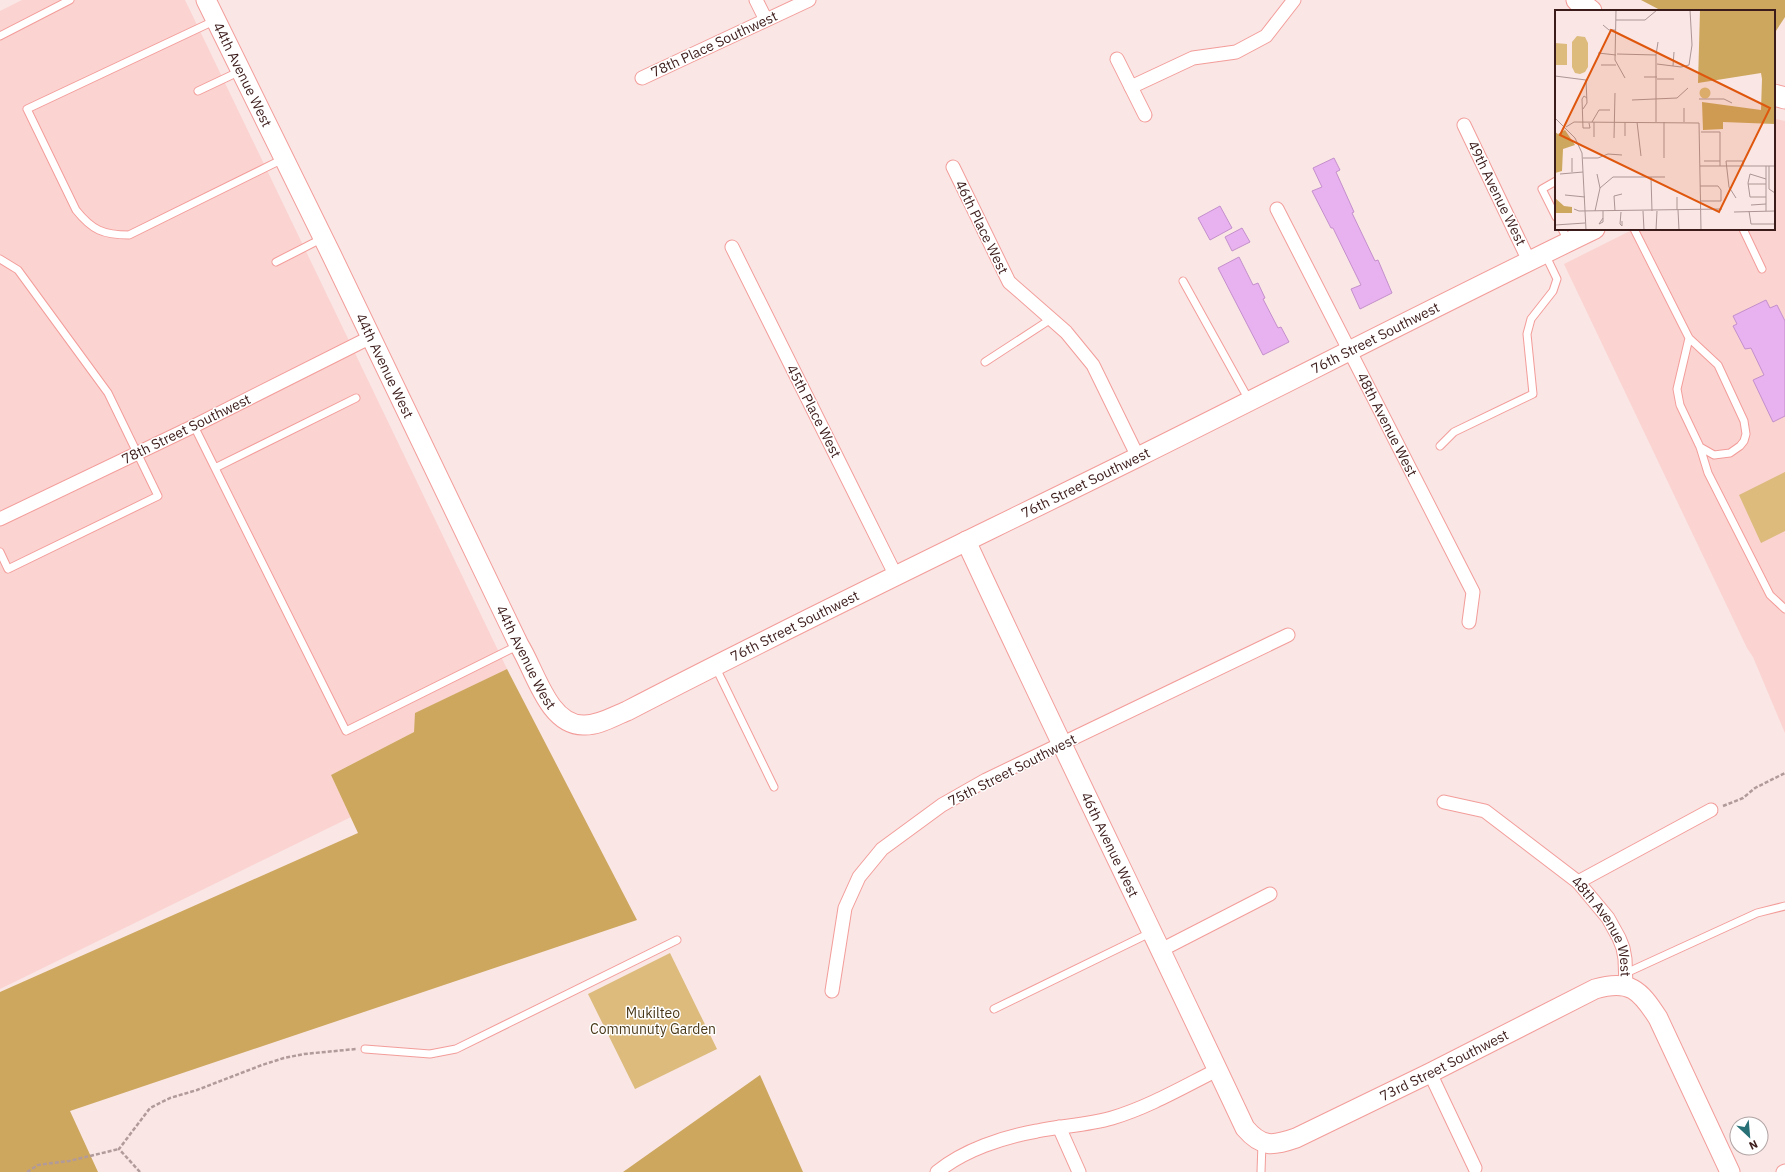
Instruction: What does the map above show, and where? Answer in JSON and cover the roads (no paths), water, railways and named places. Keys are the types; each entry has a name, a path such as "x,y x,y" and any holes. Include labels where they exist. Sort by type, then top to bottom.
{"main road":[{"path":"1577,0 1590,10"},
{"path":"1775,95 1785,98"}],"street":[{"name":"44th Avenue West","path":"206,0 244,75 519,645 550,704 562,718 572,724"},
{"path":"756,0 766,20"},
{"name":"78th Place Southwest","path":"642,78 809,0"},
{"path":"1131,87 1193,58 1236,52 1266,36 1294,0"},
{"path":"1117,60 1145,115"},
{"name":"49th Avenue West","path":"1464,125 1537,257"},
{"name":"46th Place West","path":"953,167 1009,282 1066,332 1093,365 1138,457"},
{"name":"48th Avenue West","path":"1277,209 1473,592 1469,622"},
{"name":"76th Street Southwest","path":"572,724 584,725 597,723 627,711 714,666 1138,457 1348,350 1537,257 1565,235 1590,230"},
{"name":"45th Place West","path":"732,247 896,576"},
{"name":"78th Street Southwest","path":"0,519 137,454 371,337"},
{"name":"46th Avenue West","path":"966,541 1061,744 1245,1128 1252,1137 1262,1143"},
{"name":"75th Street Southwest","path":"832,991 845,908 859,877 882,849 942,805 986,780 1288,635"},
{"name":"48th Avenue West","path":"1444,802 1485,811 1578,882 1608,918 1623,948 1626,980 1646,999 1658,1018 1730,1172"},
{"path":"1578,882 1711,810"},
{"path":"1161,950 1270,894"},
{"name":"73rd Street Southwest","path":"1262,1143 1276,1145 1296,1138 1430,1073 1595,989 1616,985 1626,980"},
{"path":"937,1172 958,1158 1010,1137 1110,1118 1131,1112 1217,1070"},
{"path":"1430,1073 1475,1168"},
{"path":"1059,1127 1079,1172"}],"lane":[{"path":"0,36 70,0"},
{"path":"216,20 27,109 76,210 86,222 98,230 112,235 128,235 284,159"},
{"path":"198,91 234,74 244,75"},
{"path":"1555,182 1542,189 1555,215"},
{"path":"1635,230 1689,338 1718,365 1746,426 1744,441 1730,453 1719,456 1714,455 1700,447"},
{"path":"1743,230 1762,269"},
{"path":"276,262 323,238"},
{"path":"1440,446 1454,432 1534,394 1527,334 1531,318 1553,291 1556,279 1537,257"},
{"path":"0,259 18,270 108,393 158,496 8,569 0,552"},
{"path":"1184,281 1249,400"},
{"path":"985,362 1051,319"},
{"path":"1689,338 1677,389 1680,405 1700,447 1708,474 1770,595 1785,609"},
{"path":"215,468 356,398"},
{"path":"194,426 346,731 519,645"},
{"path":"714,666 774,787"},
{"path":"1626,980 1757,913 1785,906"},
{"path":"994,1010 1152,932"},
{"path":"365,1049 430,1054 456,1049 677,940"},
{"path":"1261,1172 1262,1143"}],"park label":[{"name":"Mukilteo Communuty Garden","path":"653,1022"}]}
